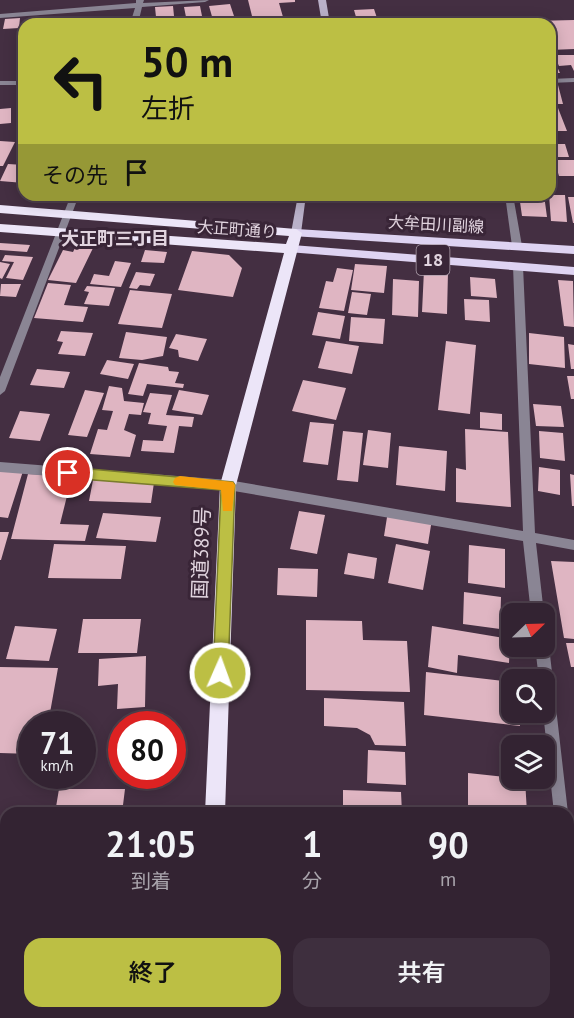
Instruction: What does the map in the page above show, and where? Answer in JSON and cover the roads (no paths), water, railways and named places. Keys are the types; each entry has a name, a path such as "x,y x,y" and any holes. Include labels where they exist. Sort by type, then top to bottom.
{"highway":[{"name":"大正町通り","path":"0,209 69,213 294,241"},
{"name":"大正町通り","path":"0,228 294,241"},
{"name":"国道389号","path":"215,807 228,485 294,241"}],"main road":[{"path":"322,0 325,18"},
{"path":"294,241 301,201"},
{"name":"大牟田川副線","path":"294,241 517,246 574,250"},
{"name":"大牟田川副線","path":"294,241 574,271"}],"street":[{"path":"0,16 140,2 205,0"},
{"path":"136,18 140,2"},
{"path":"556,81 574,80"},
{"path":"0,83 18,83"},
{"path":"0,391 73,201"},
{"path":"510,201 517,246"},
{"path":"518,266 529,538 537,603"},
{"path":"0,467 228,485 574,546"},
{"path":"543,657 560,807"}],"district":[{"name":"大正町三丁目","path":"115,239"}]}
